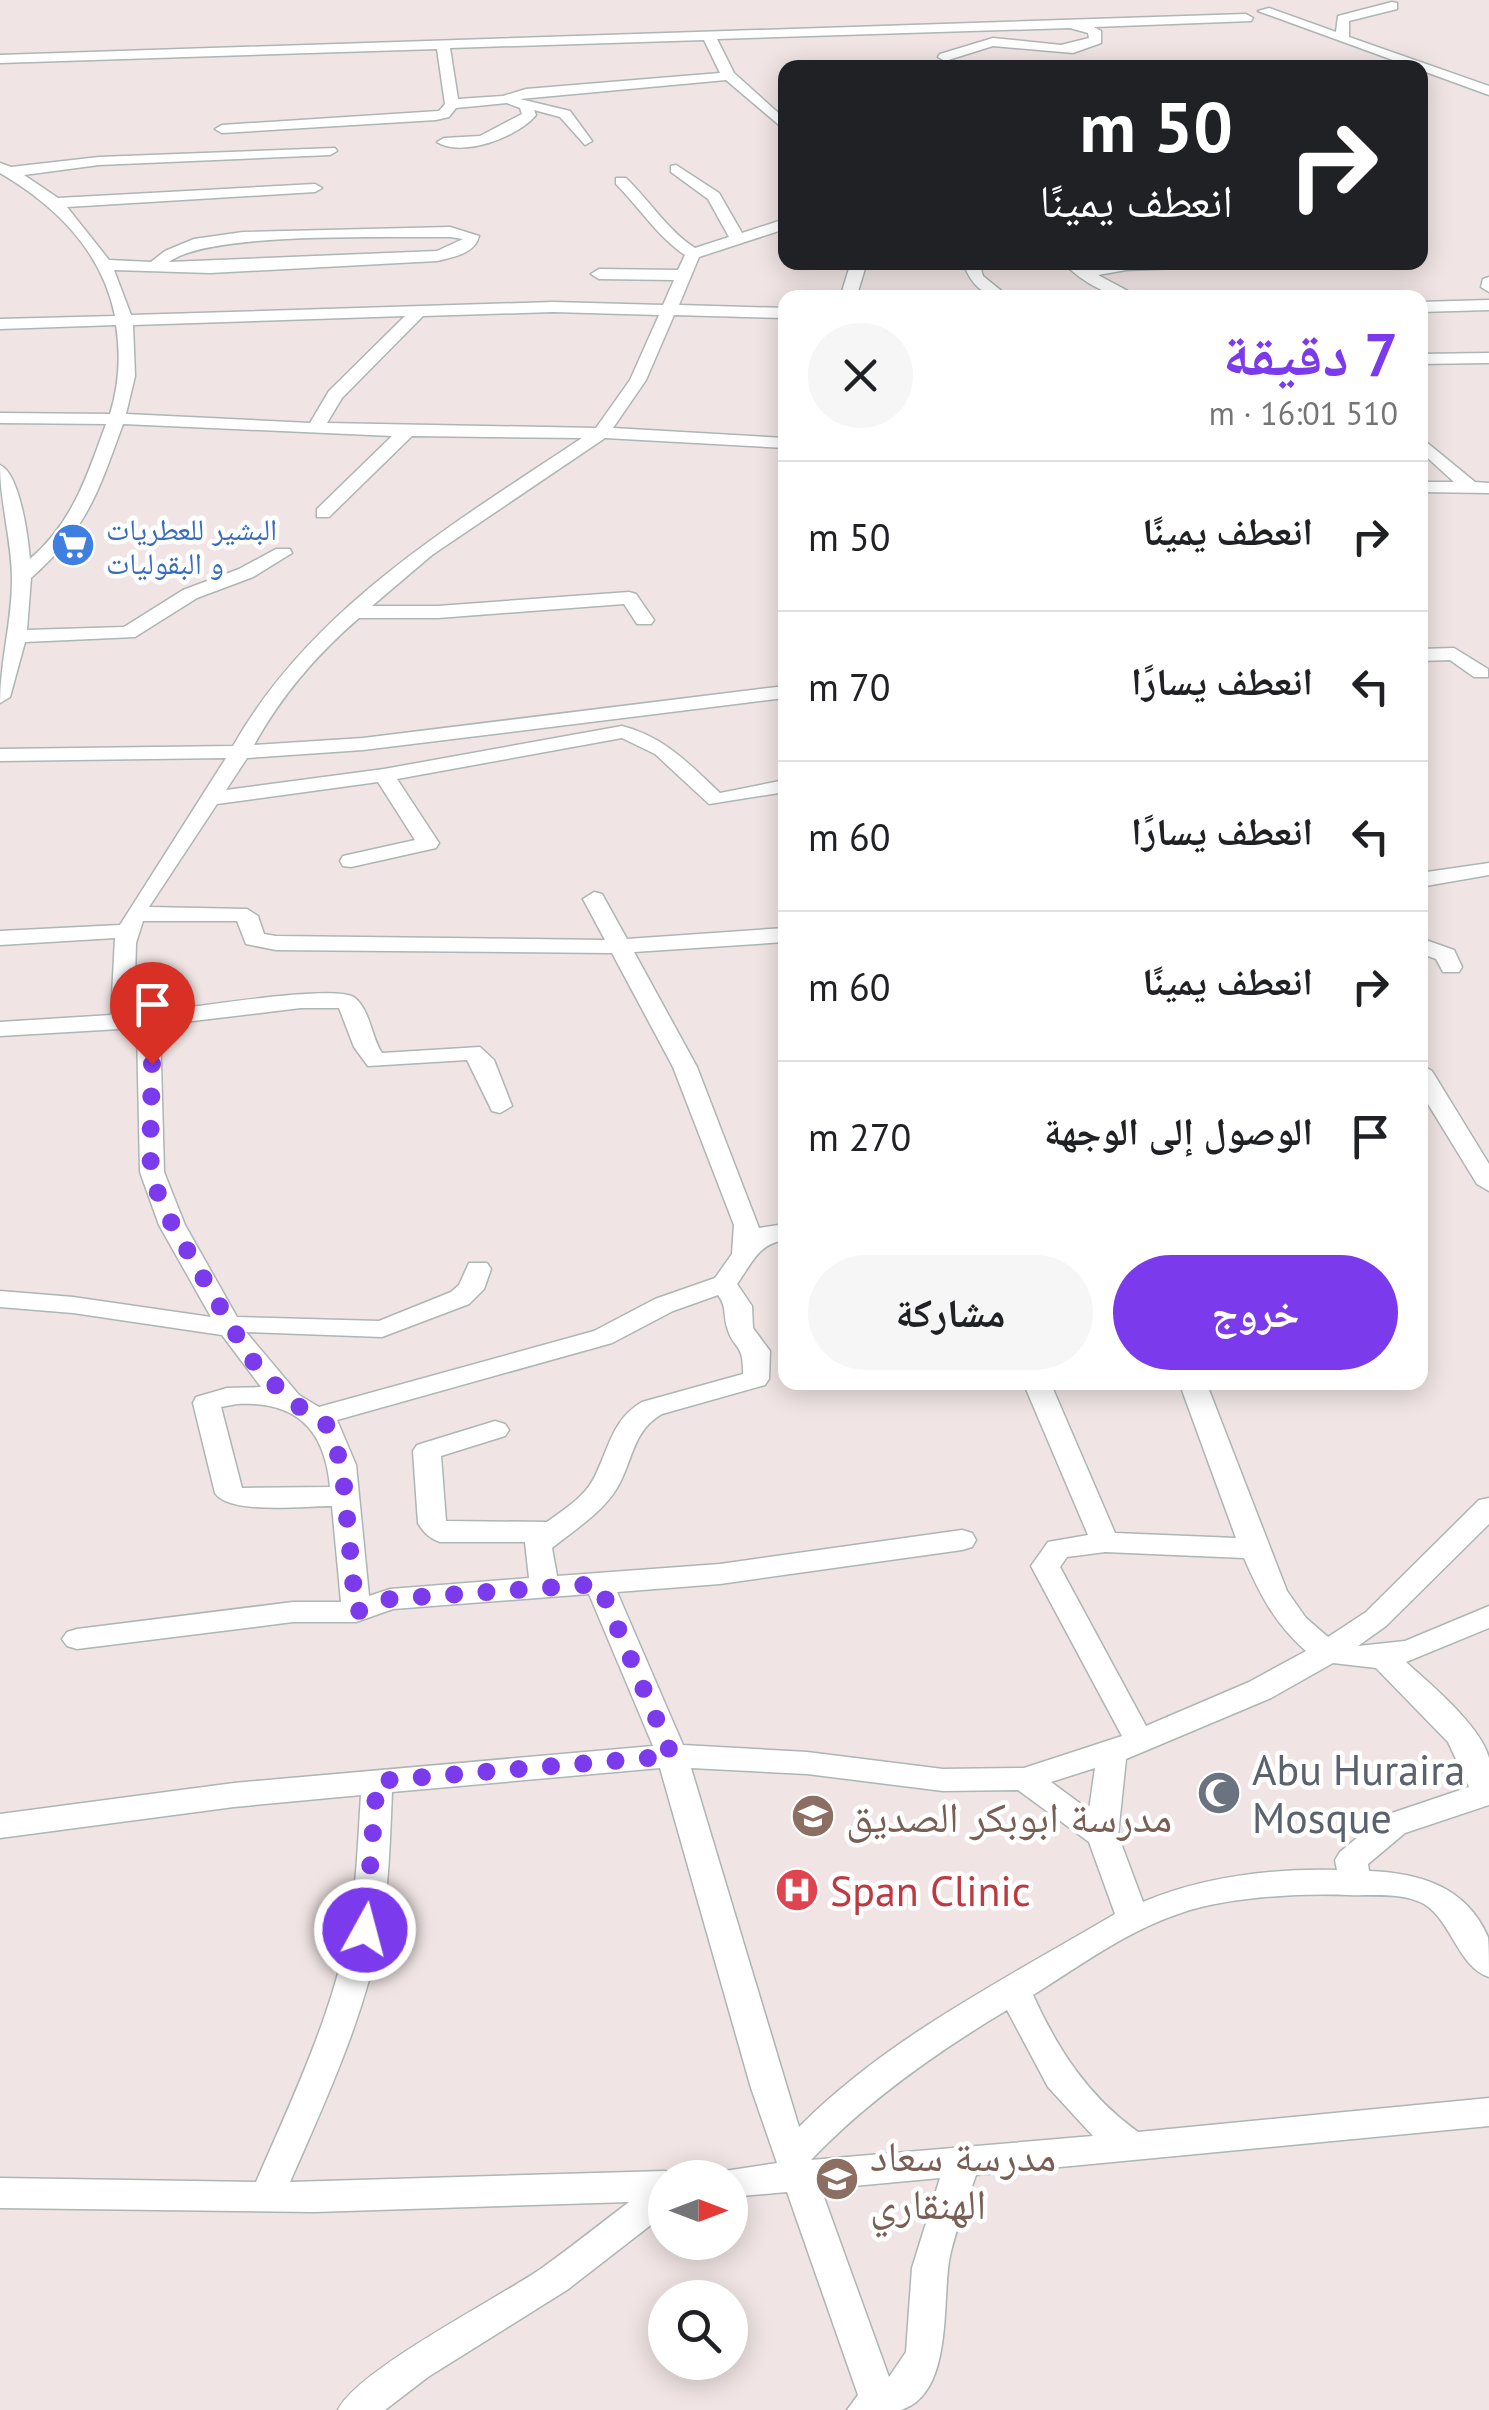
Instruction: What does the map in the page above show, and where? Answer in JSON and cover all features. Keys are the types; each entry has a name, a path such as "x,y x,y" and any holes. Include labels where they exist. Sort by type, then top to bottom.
{"street":[{"path":"1342,39 1343,19 1392,6"},
{"path":"1264,11 1400,60"},
{"path":"0,59 1246,18"},
{"path":"952,60 1002,40 1068,48 1092,45 1096,40 1094,31 1063,22"},
{"path":"1002,40 1008,27 1017,24"},
{"path":"930,28 946,60"},
{"path":"709,36 717,59 729,76 778,115"},
{"path":"222,129 444,114 450,106 443,44"},
{"path":"1428,70 1489,92"},
{"path":"346,114 504,100 526,92 729,76"},
{"path":"504,100 565,112 577,119 585,141"},
{"path":"444,142 492,136 526,119 526,106"},
{"path":"5,169 330,151"},
{"path":"5,169 25,190 55,203 94,243 107,266 124,320 128,377 98,469 68,533 22,576"},
{"path":"676,169 714,196 736,239"},
{"path":"620,180 653,212 673,240 693,254"},
{"path":"55,203 316,188"},
{"path":"122,1022 131,922 283,683 321,640 426,551 601,433 638,380 693,254 778,226"},
{"path":"107,266 210,268 438,256 457,251 471,242 471,236 450,232 243,237 186,246 156,266"},
{"path":"974,270 976,278 992,290"},
{"path":"1080,270 1112,290"},
{"path":"1084,273 1099,270"},
{"path":"598,274 681,276"},
{"path":"1428,307 1489,305"},
{"path":"0,324 668,307 778,312"},
{"path":"315,428 335,395 419,311"},
{"path":"1428,359 1489,358"},
{"path":"0,418 408,432 601,433 778,443"},
{"path":"323,513 408,432"},
{"path":"1428,448 1480,488"},
{"path":"0,470 12,497 22,576 15,636 2,687"},
{"path":"1428,487 1480,488"},
{"path":"15,636 128,633 180,599 246,573 282,552"},
{"path":"354,612 438,612 628,598 644,620"},
{"path":"1428,655 1454,654 1481,673"},
{"path":"0,755 240,752 363,744 778,693"},
{"path":"211,798 384,776 622,732 638,736 665,752 716,800 778,787"},
{"path":"350,861 428,843 384,776"},
{"path":"1428,879 1489,869"},
{"path":"317,1417 603,1337 664,1305 724,1284 740,1266 748,1245 747,1225 685,1067 594,899"},
{"path":"0,938 237,914 247,916 254,939 276,943 622,947 778,935"},
{"path":"1428,948 1446,955 1451,967"},
{"path":"0,1028 148,1020 301,1001 346,1001 353,1008 362,1043 376,1061 472,1052 482,1060 500,1106"},
{"path":"148,1020 152,1172 172,1224 250,1358 289,1400 326,1424 346,1496 356,1612"},
{"path":"1428,1084 1489,1184"},
{"path":"748,1245 778,1233"},
{"path":"0,1299 73,1305 230,1328 247,1322 382,1328 460,1298 471,1289 478,1269"},
{"path":"545,1589 537,1545 548,1532 589,1504 606,1485 627,1430 640,1415 652,1408 756,1379 757,1351 740,1329 739,1306 724,1284"},
{"path":"1039,1390 1105,1542"},
{"path":"1195,1390 1270,1590 1290,1622 1327,1654 1360,1660 1382,1656 1465,1629 1489,1616"},
{"path":"289,1400 261,1393 220,1397 206,1403 229,1493 237,1497 346,1496"},
{"path":"495,1430 428,1451 432,1523 440,1532 548,1532"},
{"path":"0,1826 68,1814 377,1781 672,1756 807,1763 943,1780 1024,1778 1126,1746 1260,1690 1327,1654 1376,1620 1489,1507"},
{"path":"77,1639 293,1612 356,1612 390,1599 720,1574 962,1540"},
{"path":"1102,1835 1126,1746 1044,1566 1058,1549 1105,1542 1254,1549"},
{"path":"599,1584 672,1756 768,2088 876,2408 904,2392 925,2355 930,2263 962,2163"},
{"path":"1354,1881 1350,1860 1394,1824 1472,1802 1486,1792 1475,1758 1436,1709 1382,1656"},
{"path":"1024,1778 1102,1835 1134,1919"},
{"path":"267,2196 349,1994 370,1889 377,1781"},
{"path":"797,2166 829,2119 941,2032 1134,1919 1179,1900 1300,1881 1406,1886 1434,1894 1484,1943"},
{"path":"1014,1988 1048,2059 1072,2093 1094,2120 1132,2147"},
{"path":"748,2178 797,2166 962,2163 1489,2112"},
{"path":"0,2193 426,2196 648,2190"},
{"path":"369,2407 415,2366 554,2279 648,2204"}],"place":[{"name":"البشير للعطريات و البقوليات","path":"73,545"},
{"name":"Abu Huraira Mosque","path":"1219,1793"},
{"name":"مدرسة ابوبكر الصديق","path":"813,1816"},
{"name":"Span Clinic","path":"797,1890"},
{"name":"مدرسة سعاد الهنقاري","path":"837,2179"}],"route":[{"path":"152,1064 150,1158 157,1191 250,1358 289,1400 326,1424 342,1465 356,1612 390,1599 599,1584 672,1756 377,1781 365,1930"}]}
